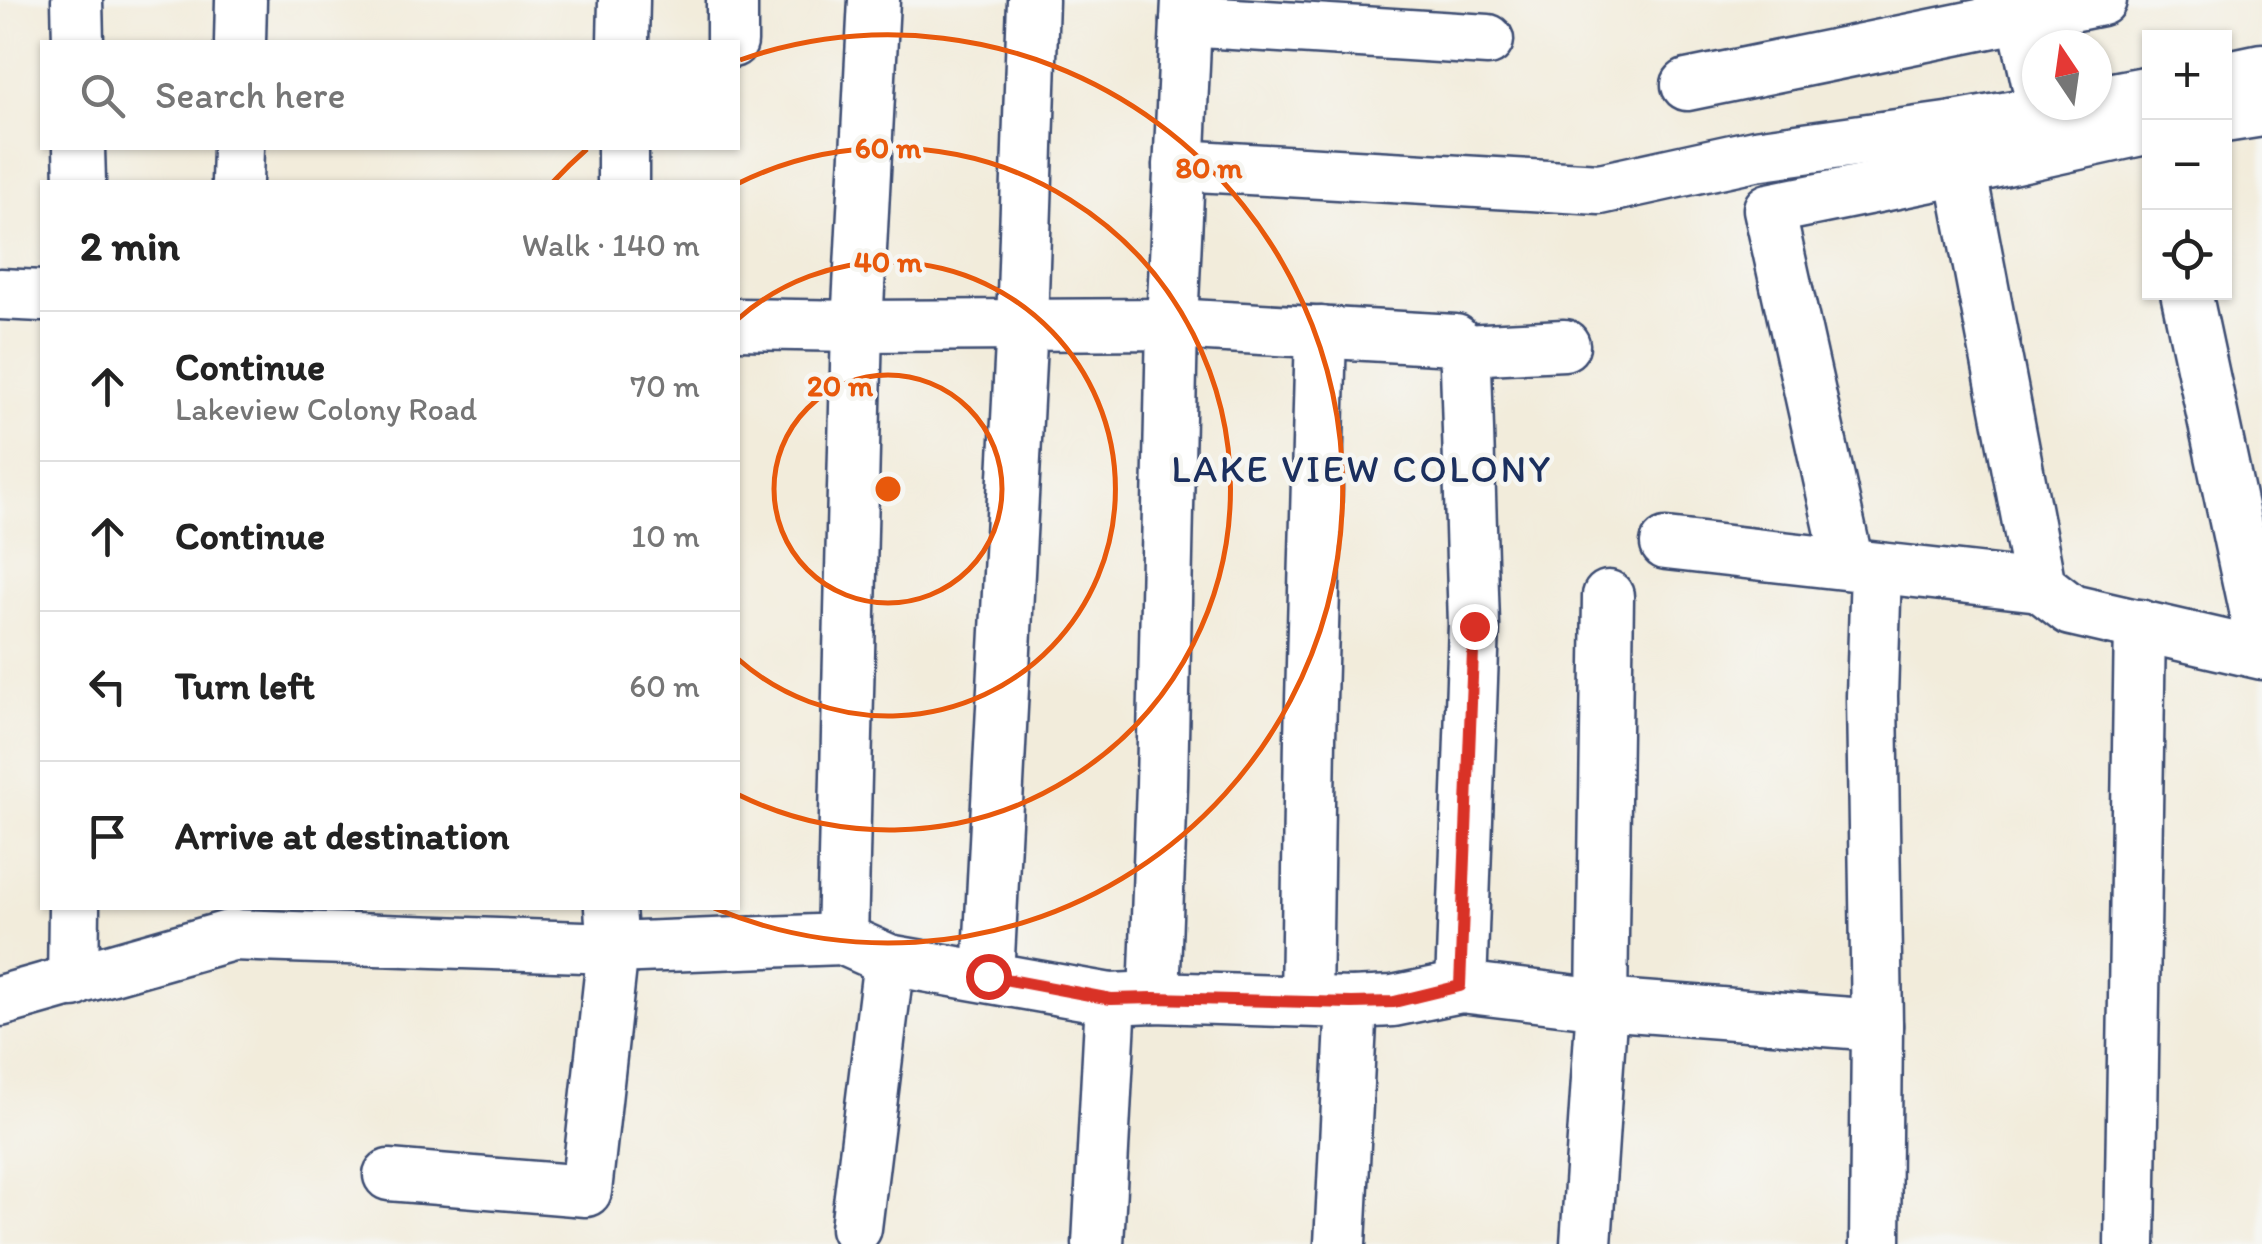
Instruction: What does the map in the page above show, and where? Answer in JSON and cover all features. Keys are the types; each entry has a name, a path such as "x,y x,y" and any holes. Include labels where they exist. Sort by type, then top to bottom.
{"street":[{"path":"77,0 78,40"},
{"path":"240,0 240,40"},
{"path":"623,40 624,0"},
{"path":"732,0 732,40"},
{"path":"842,939 858,326 874,0"},
{"path":"988,976 1022,324 1034,0"},
{"path":"1687,84 2021,7 2101,0"},
{"path":"1098,1244 1162,785 1172,324 1186,10 1488,40"},
{"path":"2232,75 2262,70"},
{"path":"2112,97 2142,92"},
{"path":"2232,115 2262,111"},
{"path":"1875,1244 1877,1025 1872,696 1862,566 1770,209 1957,149 2022,115"},
{"path":"1179,165 1600,189 1755,156 1957,149 2142,129"},
{"path":"1957,149 2040,586"},
{"path":"79,150 80,180"},
{"path":"237,180 238,150"},
{"path":"622,180 623,150"},
{"path":"0,294 40,296"},
{"path":"1666,544 2040,586 2071,610 2262,651 2188,300"},
{"path":"740,324 1172,324 1455,340 1464,350 1466,366 1474,626 1460,986"},
{"path":"1321,332 1310,738 1350,1002 1340,1244"},
{"path":"1464,350 1564,345"},
{"path":"1586,1244 1602,1004 1608,596"},
{"path":"2130,1244 2140,625"},
{"path":"73,982 74,910"},
{"path":"0,1002 73,982 232,921 612,928 842,939 889,960 1132,998 1350,1002 1460,986 1602,1004 1877,1025"},
{"path":"388,1176 586,1190 612,928"},
{"path":"856,1228 889,960"}],"district":[{"name":"LAKE VIEW COLONY","path":"1362,469"}],"route":[{"path":"988,976 1111,999 1394,1002 1460,986 1474,626"}]}
